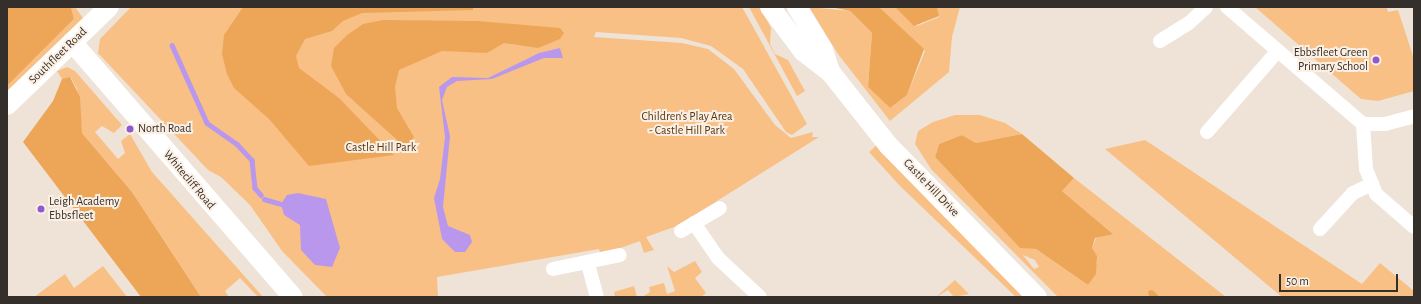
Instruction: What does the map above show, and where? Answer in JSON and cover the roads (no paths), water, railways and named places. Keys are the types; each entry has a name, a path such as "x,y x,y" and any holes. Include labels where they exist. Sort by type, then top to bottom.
{"street":[{"name":"Southfleet Road","path":"7,105 109,7"},
{"name":"Castle Hill Drive","path":"770,7 803,50 831,73 888,144 1038,297"},
{"name":"Castle Hill Drive","path":"797,7 823,50 831,73"},
{"path":"1160,41 1189,23 1206,7"},
{"path":"1226,7 1276,53 1363,124 1385,124 1414,116"},
{"name":"Whitecliff Road","path":"72,42 294,297"},
{"path":"1207,132 1276,53"},
{"path":"1363,124 1366,169 1376,194 1414,227"},
{"path":"1320,229 1353,193 1372,184"},
{"path":"681,231 720,208"},
{"path":"694,223 718,258 760,297"},
{"path":"553,269 588,264 620,255"},
{"path":"588,264 598,297"}],"waterway":[{"path":"172,45 207,123 237,144 252,160 255,188 261,195"},
{"path":"264,199 281,204"}],"place":[{"name":"Ebbsfleet Green Primary School","path":"1376,60"},
{"name":"North Road","path":"130,129"},
{"name":"Leigh Academy Ebbsfleet","path":"41,209"}],"park label":[{"name":"Children's Play Area - Castle Hill Park","path":"687,124"},
{"name":"Castle Hill Park","path":"381,148"}]}
